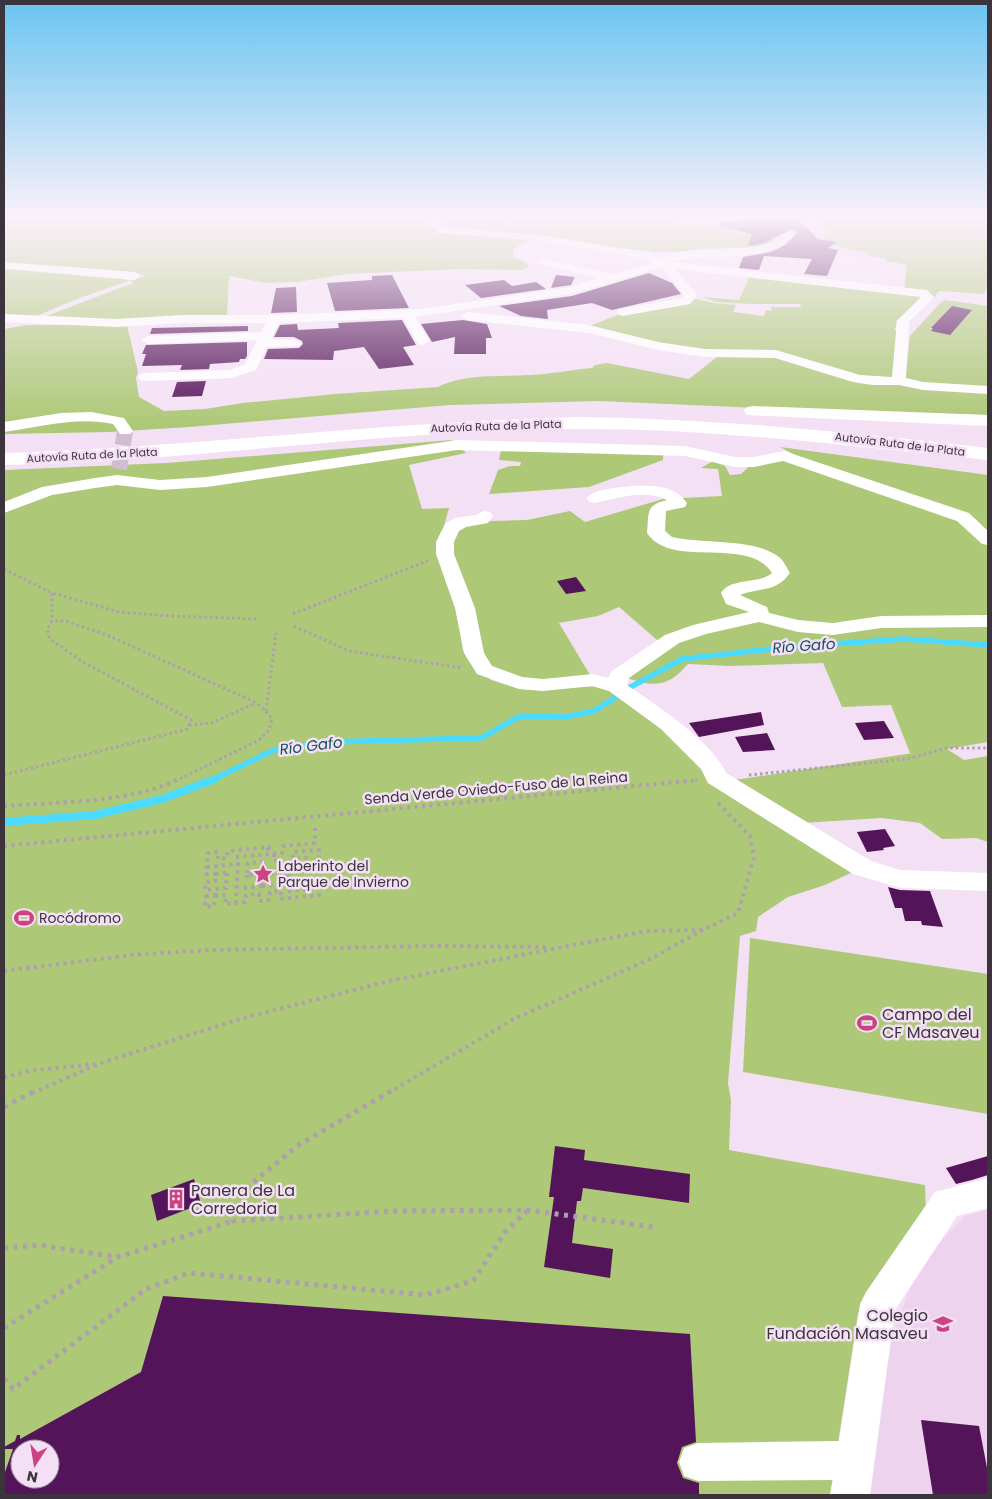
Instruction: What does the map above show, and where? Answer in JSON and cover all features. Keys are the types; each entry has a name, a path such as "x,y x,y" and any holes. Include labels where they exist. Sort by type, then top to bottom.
{"highway":[{"path":"569,410 674,408"},
{"name":"Autovía Ruta de la Plata","path":"4,445 80,444 453,414 569,410 723,415 988,442"},
{"path":"738,410 988,421"},
{"name":"Autovía Ruta de la Plata","path":"4,459 82,456 432,428 524,424 721,426 988,454"},
{"path":"329,437 525,431 610,431 717,435 888,450 988,464"},
{"path":"791,440 988,470"}],"street":[{"path":"4,318 117,324 181,319 274,319 407,314 571,290 586,286"},
{"path":"623,312 686,301 691,295 683,286"},
{"path":"859,286 923,293 928,297 902,321 899,381"},
{"path":"902,335 938,299"},
{"path":"429,312 589,329 658,346 705,353 776,354 858,378 899,381 923,386 988,390"},
{"path":"407,314 423,341"},
{"path":"4,327 31,319"},
{"path":"145,377 242,372 251,367 274,319"},
{"path":"148,340 264,339 294,343"},
{"path":"4,427 47,420 105,416 118,421 125,431"},
{"path":"4,508 48,491 118,474 160,486 207,482 458,445 685,451 735,462 754,462 784,456 963,517 988,540"},
{"path":"595,498 618,492 636,491 655,491 670,495 679,503 661,506 658,510 656,533 660,539 691,545 741,550 770,557 780,568 781,573 779,577 772,581 736,588 730,593 733,600 750,605 760,611 759,616"},
{"path":"484,516 482,519 461,522 451,528 444,542 444,554 465,608 474,653 484,670 519,683 543,685 593,680 616,687 669,724 711,766 709,779 862,868 900,879 988,882"},
{"path":"616,687 620,675 672,639 700,630 759,616 798,626 833,629 881,622 988,621"},
{"path":"698,1462 853,1478 878,1304 947,1203 988,1193"}],"path":[{"path":"293,614 444,554"},
{"path":"4,568 52,592 119,612 168,616 259,619"},
{"path":"4,775 177,734 188,729 191,720 84,662 50,639 47,630 52,621 52,592"},
{"path":"4,806 95,798 169,784 259,740 269,730 272,718 256,703 107,635 66,621 52,621"},
{"path":"294,626 349,651 450,667 484,670"},
{"path":"266,712 276,633"},
{"path":"189,725 212,723 256,703"},
{"name":"Senda Verde Oviedo-Fuso de la Reina","path":"4,846 907,759 947,748 988,748"},
{"path":"233,1221 249,1186 297,1146 514,1019 648,960 702,930 738,913 754,857 750,836 715,802 709,779"},
{"path":"236,857 282,853 283,846 315,843 315,825"},
{"path":"267,854 268,847"},
{"path":"216,874 215,881 206,882 205,890 226,888 227,873 206,874 208,854 218,852 218,859 227,858 228,851 273,847"},
{"path":"216,889 215,896 226,895 225,904 245,902 246,895 259,894 259,901 270,900 270,892 281,891 280,899 319,895 319,850 293,852 293,864 281,865 281,860 274,860 274,854"},
{"path":"288,891 308,889 309,858 293,859"},
{"path":"247,881 248,863 264,862 262,886"},
{"path":"207,867 238,864 236,903"},
{"path":"247,875 281,872 280,877 288,876 288,872 298,871 298,890"},
{"path":"244,888 298,884"},
{"path":"4,1107 14,1100 101,1063 240,1019 394,980 558,947 646,931 702,930"},
{"path":"4,971 131,955 209,950 431,946 558,947"},
{"path":"4,1076 35,1070 101,1063"},
{"path":"4,1379 13,1389 146,1289 189,1273 426,1295 473,1281 505,1232 527,1210"},
{"path":"4,1328 118,1257 233,1221 394,1211 527,1210 653,1227"},
{"path":"4,1248 38,1245 118,1257"}],"shaded area":[{"name":"Colegio Fundación Masaveu","path":"988,1210 988,1495 870,1495 886,1356 908,1292 933,1249 965,1216"}],"green space":[{"path":"4,286 114,286 34,317 4,316"},
{"path":"125,286 229,286 227,317 119,321 41,318"},
{"path":"745,286 827,286 923,297 897,320 895,330 899,334 895,377 890,379 866,379 802,359 696,351 587,327 620,314 690,302 695,299 736,305 733,312 764,316 766,310 772,311 771,307 801,307 800,304 716,302 702,297 739,300"},
{"path":"904,286 987,286 984,294 939,291 934,298 928,294 904,289"},
{"path":"945,300 988,306 988,387 926,385 905,381 910,336"},
{"path":"27,325 127,325 138,372 136,378 139,397 164,411 205,409 243,403 335,394 438,387 460,380 483,376 546,374 592,368 595,365 607,363 689,379 722,353 764,353 840,373 964,389 988,390 988,415 849,412 599,401 450,405 189,427 109,432 4,434 4,329"},
{"path":"452,440 466,453 409,465 422,509 449,508 438,548 455,597 463,650 469,661 491,680 520,689 534,690 599,686 610,688 855,871 825,885 788,897 758,917 756,931 740,936 728,1083 731,1100 729,1150 925,1185 926,1213 895,1265 858,1314 830,1495 4,1495 4,470 166,463"},
{"path":"780,447 988,475 988,742 947,749 964,760 988,756 988,842 976,838 942,839 920,823 882,818 802,823 735,780 913,753 910,753 891,705 842,707 823,663 730,666 688,664 672,679 664,682 656,684 639,682 619,675 663,645 619,607 598,616 559,623 593,680 543,685 484,670 445,554 461,522 527,520 570,511 585,522 663,499 722,496 718,469 701,468 713,461 725,466 730,475 741,474 754,462 795,455"},
{"path":"501,450 663,454 663,460 589,487 489,494 498,470 510,466 520,466 521,462 499,460"},
{"name":"Campo del CF Masaveu","path":"750,938 988,974 988,1114 743,1072"}],"building":[{"path":"328,286 398,286 409,308 335,311"},
{"path":"466,286 542,286 546,289 481,298"},
{"path":"606,286 674,286 681,294 612,310 592,303 547,310 548,319 521,316 499,306 572,296"},
{"path":"296,287 297,312 271,313 276,288"},
{"path":"952,306 972,310 950,335 931,331 933,328 931,328"},
{"path":"402,320 416,345 403,347 414,365 379,369 364,347 334,351 333,360 264,359 268,349 299,348 303,344 302,341 294,337 274,337 280,325 297,324 298,330 339,328 338,323"},
{"path":"463,320 487,324 492,338 486,338 486,354 454,354 455,337 432,342 421,324"},
{"path":"248,326 248,331 150,334 152,328"},
{"path":"247,342 247,356 245,359 240,359 239,362 210,364 209,369 180,370 182,365 142,366 146,354 142,354 146,345"},
{"path":"206,381 202,396 172,397 177,382"},
{"path":"576,577 586,591 566,594 557,581"},
{"path":"761,712 764,725 699,737 689,723"},
{"path":"884,721 894,738 864,740 855,723"},
{"path":"767,733 775,750 743,752 735,737"},
{"path":"885,829 895,846 883,848 884,850 867,852 857,832"},
{"path":"888,887 900,890 930,891 943,927 922,925 921,921 905,921 902,908 895,908"},
{"path":"555,1146 585,1150 584,1160 690,1174 689,1203 583,1188 581,1201 577,1201 572,1243 613,1249 610,1278 544,1267 554,1197 549,1197"},
{"path":"988,1156 988,1175 972,1180 956,1184 946,1168"},
{"name":"Panera de La Corredoria","path":"194,1179 201,1204 157,1221 151,1195"},
{"path":"163,1296 690,1334 696,1442 682,1447 677,1463 683,1478 699,1483 699,1495 4,1495 4,1475 10,1458 10,1489 60,1489 60,1439 20,1439 141,1372"},
{"path":"921,1420 979,1426 988,1473 988,1495 933,1495"},
{"path":"10,1444 10,1449 4,1449 4,1447"}],"waterway":[{"name":"Río Gafo","path":"627,689 682,659 788,647 905,639 988,645"},
{"name":"Río Gafo","path":"212,780 274,750 326,742 481,738 520,716 565,717 594,711 619,695"},
{"name":"Río Gafo","path":"4,822 95,815 162,799 215,779"}],"tunnel":[{"path":"119,469 125,431"}],"place":[{"name":"Laberinto del Parque de Invierno","path":"263,874"},
{"name":"Rocódromo","path":"24,918"},
{"name":"Campo del CF Masaveu","path":"867,1023"},
{"name":"Panera de La Corredoria","path":"176,1199"},
{"name":"Colegio Fundación Masaveu","path":"943,1324"}]}
